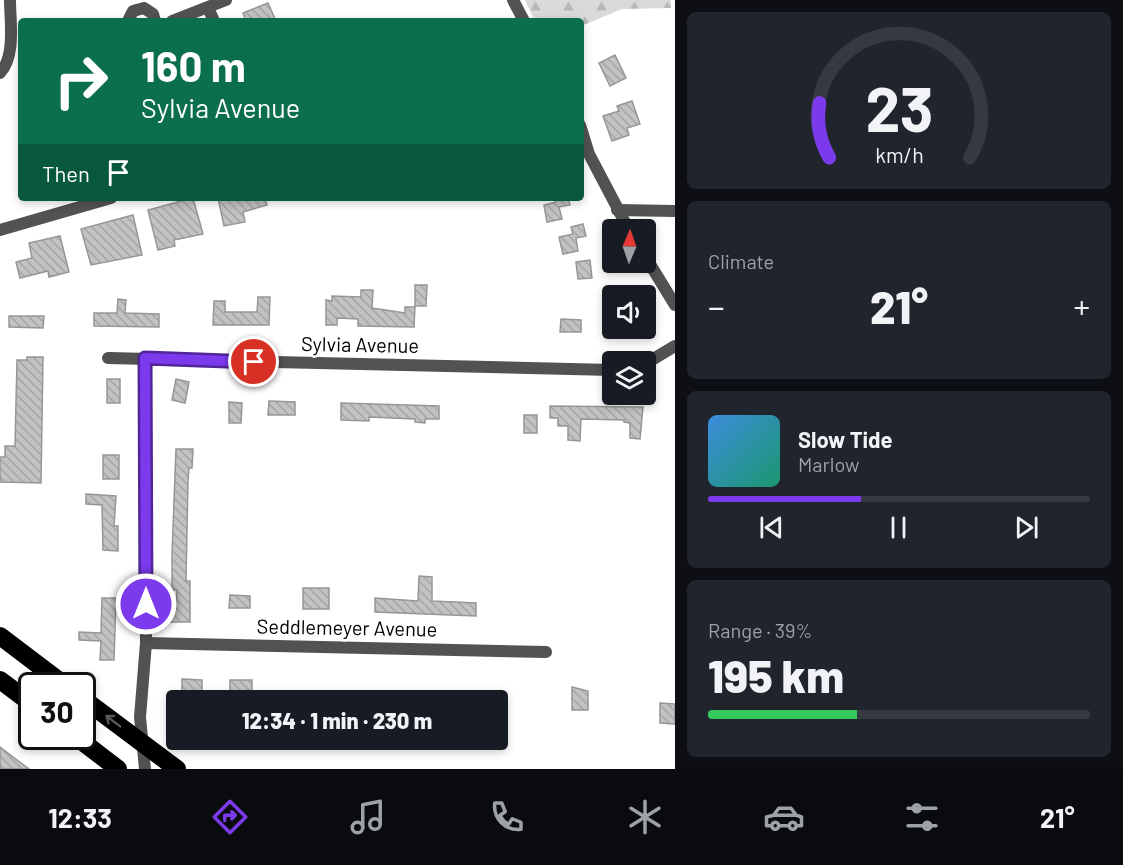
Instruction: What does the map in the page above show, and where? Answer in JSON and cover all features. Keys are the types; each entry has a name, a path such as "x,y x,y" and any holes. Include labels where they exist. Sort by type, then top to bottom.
{"highway":[{"path":"0,636 48,672"},
{"path":"0,680 18,694"},
{"path":"96,708 177,769"},
{"path":"93,750 118,769"}],"street":[{"path":"0,73 4,69 10,46 10,0"},
{"path":"180,18 226,0"},
{"path":"513,0 522,18"},
{"path":"130,18 133,11 144,8 153,14 154,18"},
{"path":"208,8 213,18"},
{"path":"584,138 589,154 622,219"},
{"path":"0,230 101,201"},
{"path":"617,210 675,211"},
{"path":"656,273 675,304"},
{"path":"656,357 675,346"},
{"name":"Sylvia Avenue","path":"108,358 602,370"},
{"path":"145,358 146,643 140,717 145,769"},
{"name":"Seddlemeyer Avenue","path":"146,643 546,652"}],"green space":[{"path":"525,0 671,0 671,8 622,9 584,25 584,18 534,18"}],"building":[{"path":"268,3 275,18 245,18 243,13"},
{"path":"615,55 626,78 610,86 599,63"},
{"path":"632,101 640,124 627,128 629,135 612,141 603,116 619,111 617,106"},
{"path":"182,201 194,201 203,234 174,240 175,246 158,250 148,210"},
{"path":"219,201 266,201 267,205 243,212 245,222 224,226"},
{"path":"569,201 570,205 559,207 562,219 547,222 544,205"},
{"path":"133,215 142,255 91,265 81,229"},
{"path":"583,224 586,236 576,238 578,251 563,254 559,237 573,234 571,227"},
{"path":"60,236 69,272 49,277 48,271 20,278 16,262 32,258 29,243"},
{"path":"590,260 592,278 578,279 576,262"},
{"path":"415,285 427,285 426,306 415,306"},
{"path":"361,290 373,290 372,308 405,313 405,307 415,307 414,327 358,326 358,319 337,318 337,325 326,325 326,300 332,301 332,296 361,297"},
{"path":"258,297 270,297 269,325 213,325 214,301 225,301 225,312 257,312"},
{"path":"118,299 126,300 125,313 159,314 159,327 94,326 94,313 117,313"},
{"path":"9,316 44,316 43,328 9,327"},
{"path":"561,319 581,320 581,332 560,332"},
{"path":"27,357 43,357 41,483 0,482 0,457 5,457 5,446 15,446 17,360 27,360"},
{"path":"107,379 120,379 120,403 107,403"},
{"path":"176,379 189,382 185,403 172,400"},
{"path":"269,401 295,402 295,415 268,415"},
{"path":"229,402 242,403 241,423 229,423"},
{"path":"341,403 439,406 439,419 425,419 425,423 415,422 415,419 369,417 369,421 341,420"},
{"path":"550,406 643,407 640,439 630,438 630,423 624,420 581,419 580,441 568,440 568,426 558,426 558,418 550,418"},
{"path":"524,415 537,415 537,433 524,433"},
{"path":"176,449 193,449 192,468 189,468 188,481 186,581 190,581 190,622 167,622 167,609 176,609 177,590 172,590"},
{"path":"103,455 119,455 119,479 103,479"},
{"path":"86,494 116,496 114,526 118,526 118,551 103,550 102,505 86,504"},
{"path":"419,576 432,577 432,601 476,603 476,616 375,612 375,598 418,601"},
{"path":"303,588 329,588 329,609 303,609"},
{"path":"230,595 250,596 250,608 229,608"},
{"path":"102,598 116,598 114,660 100,660 101,641 79,640 79,632 101,633"},
{"path":"182,679 202,680 202,690 182,690"},
{"path":"230,680 252,680 252,690 230,690"},
{"path":"572,687 588,691 588,710 572,710"},
{"path":"660,703 675,704 675,724 660,723"},
{"path":"0,747 29,769 0,769"}],"route":[{"path":"146,604 145,358 254,362"}]}
